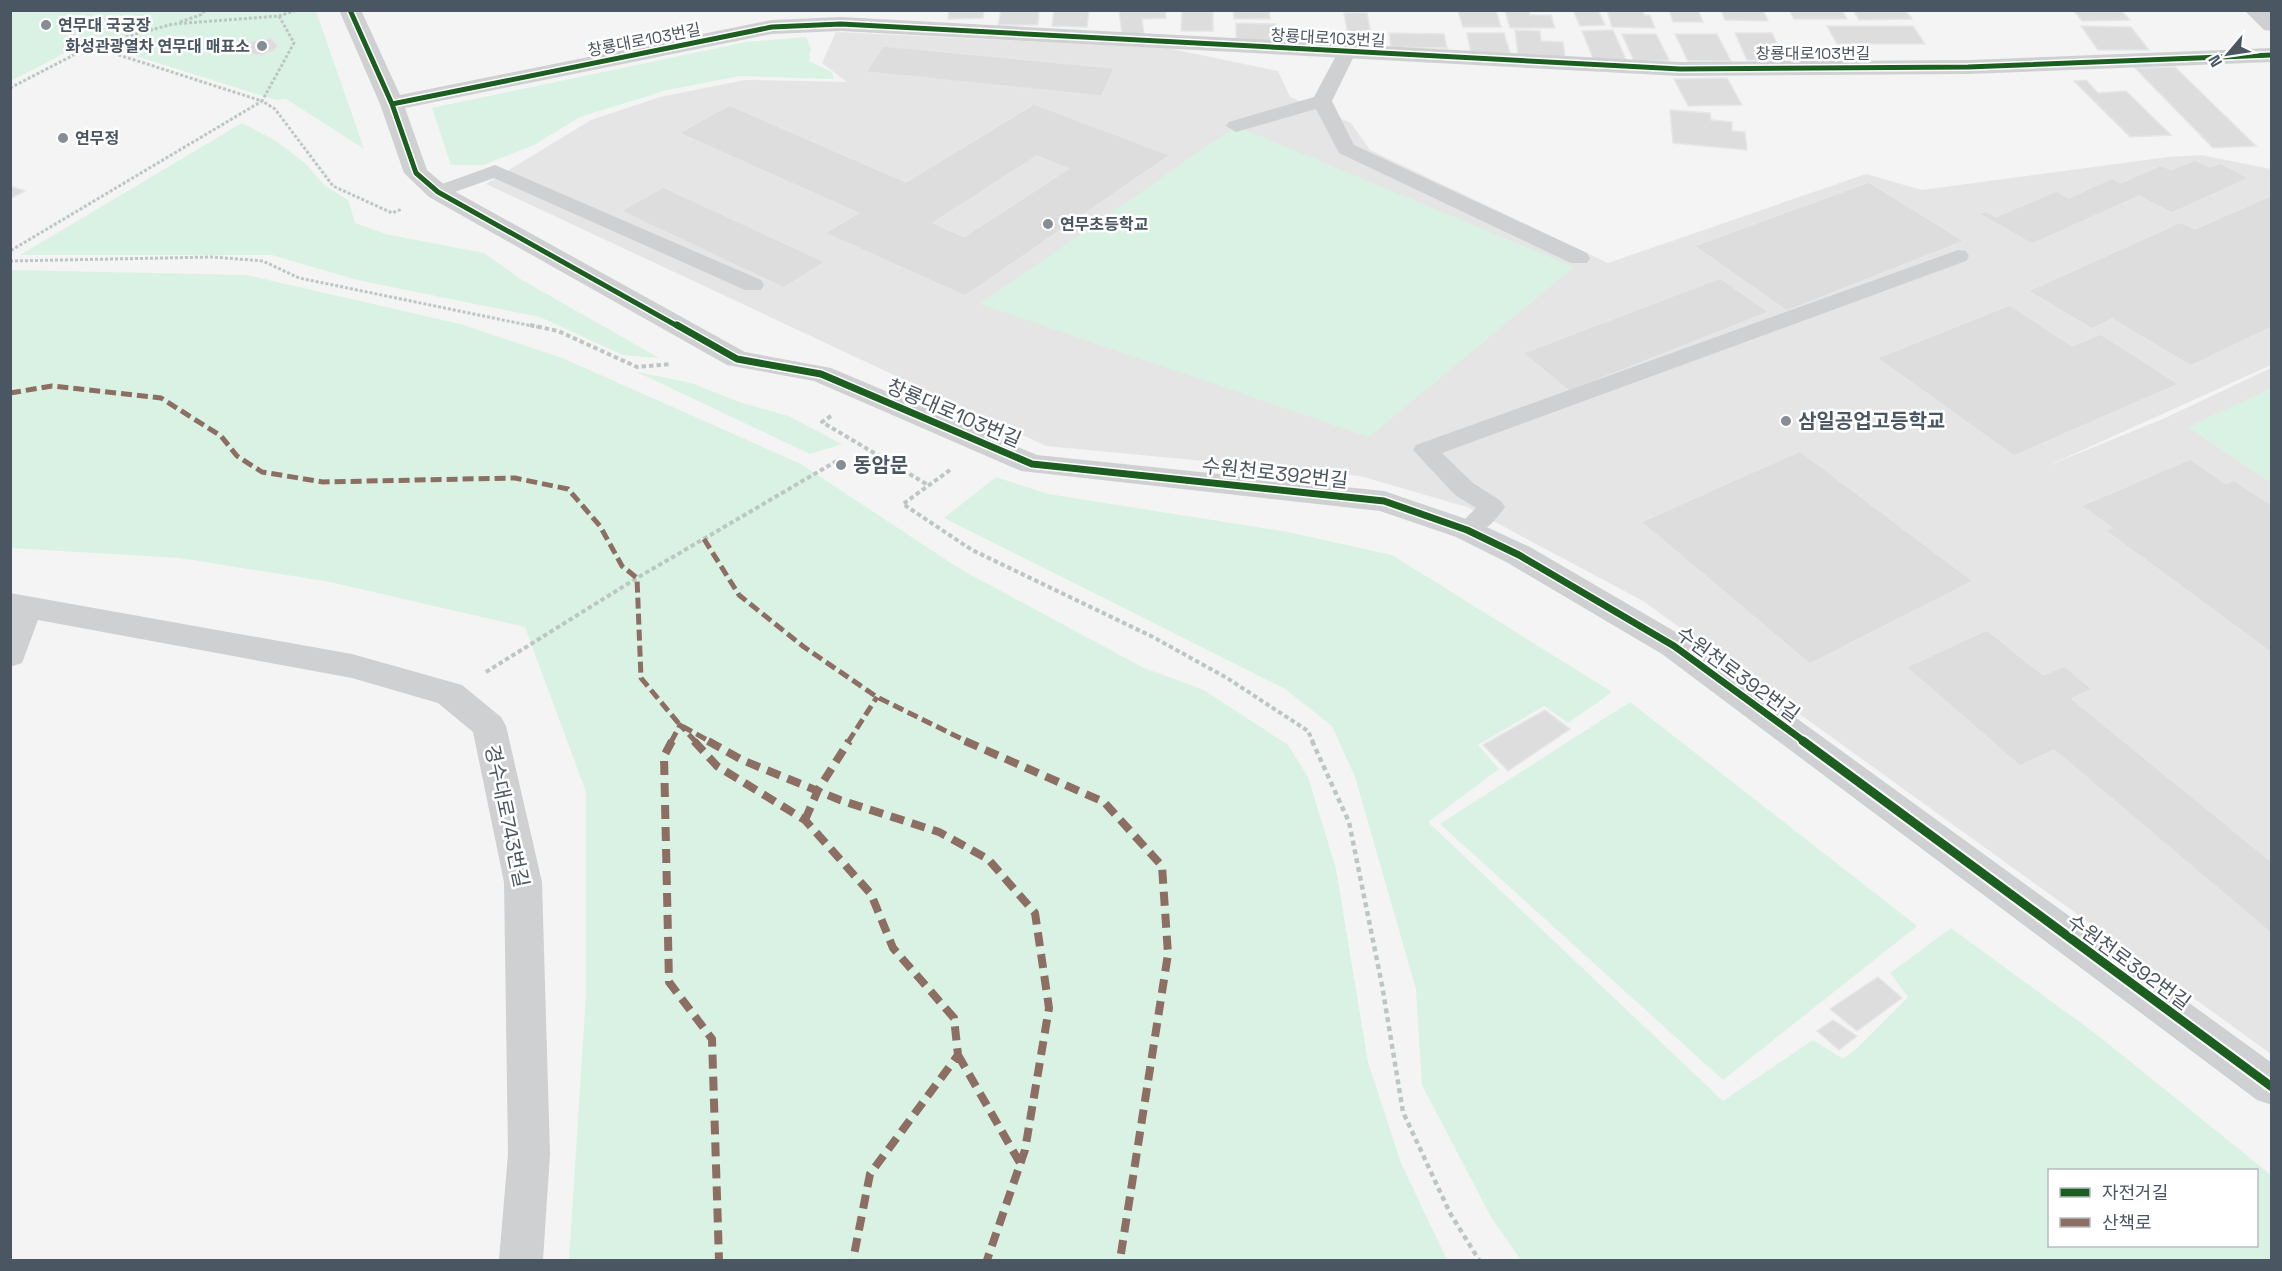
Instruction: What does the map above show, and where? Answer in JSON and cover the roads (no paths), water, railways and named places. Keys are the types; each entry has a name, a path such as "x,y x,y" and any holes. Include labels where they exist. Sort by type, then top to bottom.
{"street":[{"name":"창룡대로103번길","path":"350,10 392,104 416,173 438,192 737,359 821,374 1032,464"},
{"path":"2254,10 2271,25"},
{"name":"창룡대로103번길","path":"392,104 772,27 841,24 1680,69 1968,67 2271,55"},
{"name":"수원천로392번길","path":"1032,464 1384,501 1467,530 1519,555 1674,646 2271,1087"},
{"path":"10,655 18,605"},
{"name":"경수대로743번길","path":"18,605 352,666 450,694 489,726 524,882 529,1154 521,1260"}],"lane":[{"path":"1236,126 1322,101 1347,52"},
{"path":"1322,101 1346,149 1579,258"},
{"path":"438,192 495,171 753,285"},
{"path":"1467,530 1492,507 1464,489 1425,450 1958,256"}],"place":[{"name":"연무대 국궁장","path":"46,25"},
{"name":"화성관광열차 연무대 매표소","path":"262,46"},
{"name":"연무정","path":"63,138"},
{"name":"연무초등학교","path":"1048,224"},
{"name":"삼일공업고등학교","path":"1786,421"},
{"name":"동암문","path":"841,465"}]}
